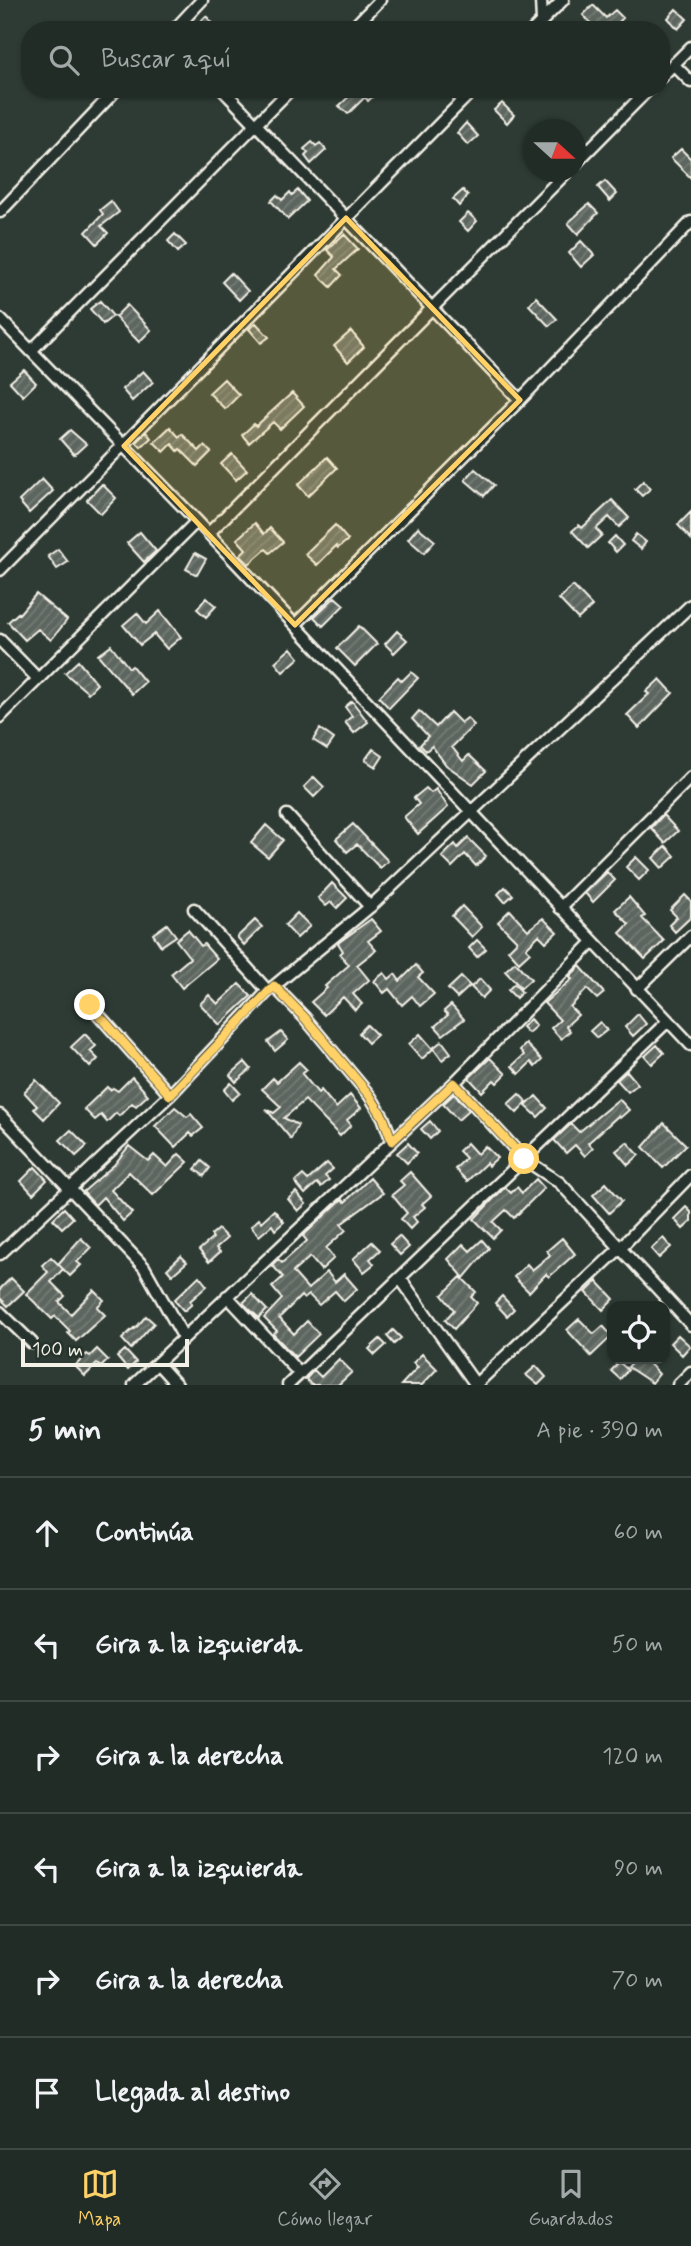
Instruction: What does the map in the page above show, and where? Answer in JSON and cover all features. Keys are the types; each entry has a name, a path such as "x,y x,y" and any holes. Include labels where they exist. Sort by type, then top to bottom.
{"street":[{"path":"182,21 202,0"},
{"path":"360,21 380,0"},
{"path":"541,0 542,21"},
{"path":"542,21 563,0"},
{"path":"670,67 691,47"},
{"path":"673,64 691,82"},
{"path":"0,212 108,98"},
{"path":"230,98 520,400"},
{"path":"31,351 282,98"},
{"path":"0,570 465,98"},
{"path":"586,153 640,98"},
{"path":"209,533 557,182"},
{"path":"295,625 520,400 691,222"},
{"path":"1,320 209,533 691,1045"},
{"path":"0,717 197,521"},
{"path":"0,1254 170,1095 271,988 370,907 691,605"},
{"path":"0,640 38,679"},
{"path":"560,908 691,777"},
{"path":"287,815 370,907"},
{"path":"194,909 271,988 305,1018 370,1096 383,1117 392,1141"},
{"path":"637,989 691,936"},
{"path":"134,1385 454,1083 593,943"},
{"path":"90,1005 170,1095"},
{"path":"288,1385 668,1021"},
{"path":"454,1083 524,1159 560,1183 691,1325"},
{"path":"0,1115 144,1267 184,1338"},
{"path":"400,1278 476,1385 691,1175"},
{"path":"227,1296 300,1374"},
{"path":"0,1312 32,1343"},
{"path":"157,1363 177,1385"},
{"path":"678,1385 691,1372"}],"highlighted area":[{"path":"346,218 520,400 295,625 124,446"}],"building":[{"path":"593,5 606,18 615,10 623,18 620,21 589,21 583,15"},
{"path":"676,9 687,19 678,29 668,18"},
{"path":"347,98 364,98 348,114 339,106"},
{"path":"502,103 514,115 507,123 494,110"},
{"path":"466,123 478,136 468,145 457,133"},
{"path":"312,142 316,146 320,143 326,150 311,164 304,149"},
{"path":"681,149 691,159 691,178 671,158"},
{"path":"605,181 617,194 610,201 598,187"},
{"path":"298,190 307,201 288,219 271,201 277,195 282,200 290,192 292,195"},
{"path":"463,190 468,196 459,206 453,199"},
{"path":"111,201 119,212 101,226 108,233 97,244 86,232 103,214 100,210"},
{"path":"589,204 598,213 578,234 568,223"},
{"path":"468,213 477,221 468,231 459,222"},
{"path":"175,234 186,245 178,252 168,241"},
{"path":"344,234 358,249 336,269 342,275 331,287 318,275 334,257 327,250"},
{"path":"581,241 594,255 581,267 569,253"},
{"path":"231,273 248,291 239,300 222,282"},
{"path":"536,297 557,319 549,326 529,305"},
{"path":"100,301 113,316 103,324 90,309"},
{"path":"127,305 151,330 139,342 115,317"},
{"path":"256,323 269,337 261,343 249,329"},
{"path":"351,331 364,347 348,362 334,346"},
{"path":"24,370 36,383 23,396 10,382"},
{"path":"143,371 153,382 132,401 122,389"},
{"path":"224,379 239,395 225,409 209,393"},
{"path":"292,393 304,406 280,429 273,422 249,443 242,435 254,424 256,426"},
{"path":"170,427 179,437 182,434 199,451 204,446 211,452 197,466 172,444 164,452 154,442"},
{"path":"70,430 86,444 74,455 60,439"},
{"path":"146,432 151,438 141,447 136,442"},
{"path":"232,454 247,470 236,480 221,464"},
{"path":"327,457 337,468 308,496 298,485"},
{"path":"475,469 494,485 484,496 465,480"},
{"path":"42,479 53,491 29,513 19,501"},
{"path":"643,481 650,489 642,496 635,489"},
{"path":"102,484 116,498 101,514 87,500"},
{"path":"612,500 629,518 619,527 609,517 596,529 602,535 588,548 572,531 579,525 582,528"},
{"path":"691,512 691,539 678,525"},
{"path":"255,523 264,534 270,528 283,542 270,553 266,549 249,564 240,555 246,549 237,539"},
{"path":"335,525 348,540 338,548 336,546 317,565 305,554"},
{"path":"418,527 435,541 424,553 408,539"},
{"path":"140,532 156,551 144,562 127,543"},
{"path":"636,534 646,542 641,549 631,541"},
{"path":"615,536 623,545 616,552 608,543"},
{"path":"58,549 68,562 57,569 48,556"},
{"path":"195,553 206,559 197,575 186,569"},
{"path":"573,586 592,606 578,619 559,599"},
{"path":"36,594 67,620 51,640 38,629 25,640 8,622 19,614"},
{"path":"335,597 344,605 323,626 314,617"},
{"path":"206,598 216,606 206,617 197,609"},
{"path":"160,611 181,637 167,649 154,634 140,645 123,625 137,613 146,624"},
{"path":"359,626 377,644 355,666 337,648"},
{"path":"397,631 407,640 394,653 385,644"},
{"path":"111,645 129,668 132,666 145,682 132,694 98,655"},
{"path":"291,648 299,658 283,672 275,662"},
{"path":"78,661 97,684 88,693 65,673"},
{"path":"411,672 418,678 389,708 379,697 398,677 402,681"},
{"path":"660,679 673,693 639,728 627,715"},
{"path":"352,701 368,722 354,733 345,722 352,716 345,707"},
{"path":"419,711 436,727 450,712 461,723 467,718 474,725 452,747 463,761 469,755 486,771 473,784 446,765 432,746 426,751 420,745 428,736 412,719"},
{"path":"320,729 334,739 327,749 313,740"},
{"path":"373,749 383,756 376,767 365,760"},
{"path":"314,777 324,787 314,797 304,787"},
{"path":"426,788 431,793 436,789 448,807 418,834 404,817 419,804 414,798"},
{"path":"663,815 678,831 665,843 651,828"},
{"path":"353,824 388,861 380,868 357,844 347,852 336,839"},
{"path":"266,825 283,840 268,857 251,843"},
{"path":"468,838 486,856 476,866 465,854 452,867 442,857 455,844 458,848"},
{"path":"666,846 675,856 662,868 653,858"},
{"path":"636,857 649,870 639,880 626,867"},
{"path":"607,872 615,880 593,902 585,893"},
{"path":"332,883 347,898 337,908 331,902 326,906 318,898"},
{"path":"505,887 513,895 505,902 498,894"},
{"path":"685,895 691,901 691,917 675,932 669,925 677,917 670,910"},
{"path":"629,897 645,916 642,918 664,941 645,959 620,933 629,924 615,910"},
{"path":"462,906 482,927 472,937 452,916"},
{"path":"510,910 528,930 543,918 557,932 546,942 539,935 526,948 530,952 519,962 508,950 517,941 498,922"},
{"path":"297,913 310,926 297,938 285,925"},
{"path":"371,919 381,931 368,941 376,950 357,965 369,980 353,994 362,1004 355,1010 343,997 324,1015 311,1002 349,965 340,954 343,951 338,943"},
{"path":"255,920 262,927 244,945 237,937"},
{"path":"167,924 176,936 161,946 153,934"},
{"path":"188,930 201,946 204,944 217,959 182,988 171,974 190,958 176,940"},
{"path":"477,940 486,949 477,957 469,948"},
{"path":"515,962 531,979 521,988 505,971"},
{"path":"416,965 423,973 418,977 434,994 420,1006 412,996 402,1005 389,989 384,993 374,981 384,973 389,979 395,974 400,981"},
{"path":"580,966 604,993 597,999 587,989 570,1007 578,1015 566,1026 570,1031 561,1039 551,1028 560,1020 544,1003 572,979 569,977"},
{"path":"461,977 470,986 457,998 448,989"},
{"path":"480,979 490,990 482,998 471,987"},
{"path":"239,984 251,996 220,1025 200,1004 209,995 218,1004"},
{"path":"514,984 522,992 516,998 508,990"},
{"path":"451,1005 464,1019 443,1035 435,1026 448,1015 444,1011"},
{"path":"638,1014 646,1024 633,1036 625,1027"},
{"path":"530,1019 536,1026 528,1033 522,1027"},
{"path":"600,1022 607,1030 597,1038 590,1031"},
{"path":"367,1025 377,1035 368,1043 359,1033"},
{"path":"281,1032 288,1040 275,1051 268,1042"},
{"path":"85,1034 96,1046 90,1051 98,1059 90,1067 71,1047"},
{"path":"420,1034 433,1049 422,1059 409,1044"},
{"path":"442,1041 451,1053 442,1060 433,1048"},
{"path":"526,1044 542,1060 535,1067 531,1062 519,1074 512,1066 524,1055 520,1050"},
{"path":"657,1045 664,1053 652,1064 645,1056"},
{"path":"490,1058 506,1074 497,1083 494,1080 482,1092 469,1078"},
{"path":"245,1062 251,1069 236,1082 230,1075"},
{"path":"299,1062 307,1070 302,1074 318,1093 321,1090 336,1108 350,1095 361,1108 347,1120 351,1125 340,1136 305,1100 284,1118 298,1125 291,1139 266,1109 274,1113 281,1107 262,1089 273,1078 277,1082"},
{"path":"627,1071 638,1084 628,1092 617,1080"},
{"path":"132,1077 148,1095 136,1106 132,1103 119,1116 116,1113 107,1122 101,1115 95,1120 84,1109 107,1087 118,1091"},
{"path":"36,1080 59,1103 44,1119 34,1109 37,1106 24,1092"},
{"path":"231,1083 240,1093 232,1100 224,1090"},
{"path":"454,1094 469,1110 458,1120 443,1104"},
{"path":"519,1094 527,1102 517,1113 508,1104"},
{"path":"536,1096 547,1108 538,1117 526,1106"},
{"path":"619,1099 629,1110 620,1118 618,1116 588,1143 593,1148 585,1156 575,1145 566,1153 554,1140 571,1124 579,1132"},
{"path":"175,1107 187,1117 191,1114 203,1128 193,1136 190,1133 175,1147 155,1126"},
{"path":"430,1121 438,1131 430,1139 421,1129"},
{"path":"664,1123 686,1145 663,1168 643,1147"},
{"path":"71,1130 87,1146 76,1156 60,1140"},
{"path":"627,1142 639,1155 628,1165 616,1151"},
{"path":"408,1143 417,1153 407,1163 397,1153"},
{"path":"467,1143 477,1154 485,1146 497,1158 488,1166 486,1163 467,1181 455,1169 466,1158 459,1151"},
{"path":"129,1146 148,1161 154,1155 167,1167 179,1154 188,1162 153,1195 129,1172 111,1190 132,1213 123,1221 103,1197 95,1205 83,1192 114,1165"},
{"path":"202,1161 210,1168 204,1176 195,1169"},
{"path":"327,1163 333,1169 325,1176 329,1180 321,1187 317,1183 305,1194 295,1182 303,1175 308,1180"},
{"path":"35,1167 47,1180 33,1194 21,1181"},
{"path":"410,1172 431,1196 422,1204 425,1207 413,1217 417,1222 410,1229 401,1219 407,1213 392,1195 404,1185 400,1181"},
{"path":"370,1178 383,1193 341,1224 346,1230 326,1248 334,1258 321,1270 310,1257 293,1272 308,1289 327,1272 335,1282 344,1274 357,1289 344,1301 335,1291 319,1305 309,1295 304,1299 301,1296 279,1318 294,1334 307,1321 319,1334 295,1357 273,1334 277,1331 264,1318 282,1299 272,1287 283,1277 272,1265 278,1259 282,1263 307,1241 303,1236 342,1199 345,1202"},
{"path":"536,1179 544,1188 514,1218 506,1210 493,1222 501,1230 493,1238 474,1219 505,1187 511,1193 517,1187 522,1193"},
{"path":"606,1183 622,1201 609,1213 593,1195"},
{"path":"296,1192 306,1204 298,1211 288,1199"},
{"path":"686,1207 691,1212 691,1222 683,1229 674,1219"},
{"path":"64,1208 73,1218 62,1228 53,1219"},
{"path":"274,1210 284,1222 275,1230 272,1225 259,1236 251,1226 259,1219 261,1222"},
{"path":"218,1229 227,1238 216,1248 220,1252 209,1262 199,1250 213,1238 211,1235"},
{"path":"399,1236 409,1247 400,1255 390,1244"},
{"path":"81,1238 91,1248 77,1262 81,1265 70,1276 58,1264"},
{"path":"562,1238 575,1254 549,1277 546,1274 529,1292 514,1277 527,1264 532,1270 550,1255 547,1251"},
{"path":"663,1238 671,1247 659,1258 651,1249"},
{"path":"482,1240 489,1248 464,1278 448,1259 463,1244 470,1251"},
{"path":"372,1242 380,1250 370,1259 374,1264 364,1272 353,1259"},
{"path":"181,1256 187,1262 172,1275 167,1269"},
{"path":"51,1257 63,1269 51,1282 65,1296 59,1302 71,1314 94,1290 104,1300 97,1307 105,1315 76,1341 55,1316 52,1319 26,1294 48,1272 42,1265"},
{"path":"199,1276 207,1286 190,1301 192,1304 184,1311 174,1300"},
{"path":"461,1277 476,1292 471,1297 477,1303 454,1329 445,1320 454,1310 442,1295"},
{"path":"11,1278 24,1291 8,1306 0,1298 0,1289"},
{"path":"597,1281 614,1299 607,1301 603,1310 586,1292"},
{"path":"252,1294 267,1310 259,1318 243,1303"},
{"path":"502,1296 514,1309 507,1316 495,1303"},
{"path":"146,1316 154,1323 131,1349 122,1339"},
{"path":"579,1319 594,1334 603,1326 607,1330 607,1341 591,1356 567,1330"},
{"path":"393,1330 401,1338 394,1344 387,1336"},
{"path":"678,1335 690,1346 682,1355 670,1343"},
{"path":"380,1339 386,1345 375,1355 369,1349"},
{"path":"97,1349 108,1360 101,1367 97,1364 85,1376 75,1366 87,1354 90,1356"},
{"path":"125,1350 136,1362 128,1370 117,1357"},
{"path":"422,1354 437,1369 422,1385 401,1385 418,1367 413,1363"},
{"path":"339,1359 352,1372 338,1385 311,1385 306,1379 314,1370 321,1377"},
{"path":"617,1364 628,1370 620,1379 611,1371"},
{"path":"631,1364 650,1364 659,1374 652,1383 628,1367"},
{"path":"536,1366 546,1377 538,1385 526,1375"}],"route":[{"path":"90,1005 170,1095 274,986 305,1018 370,1096 380,1110 392,1141 454,1083 524,1159"}]}
